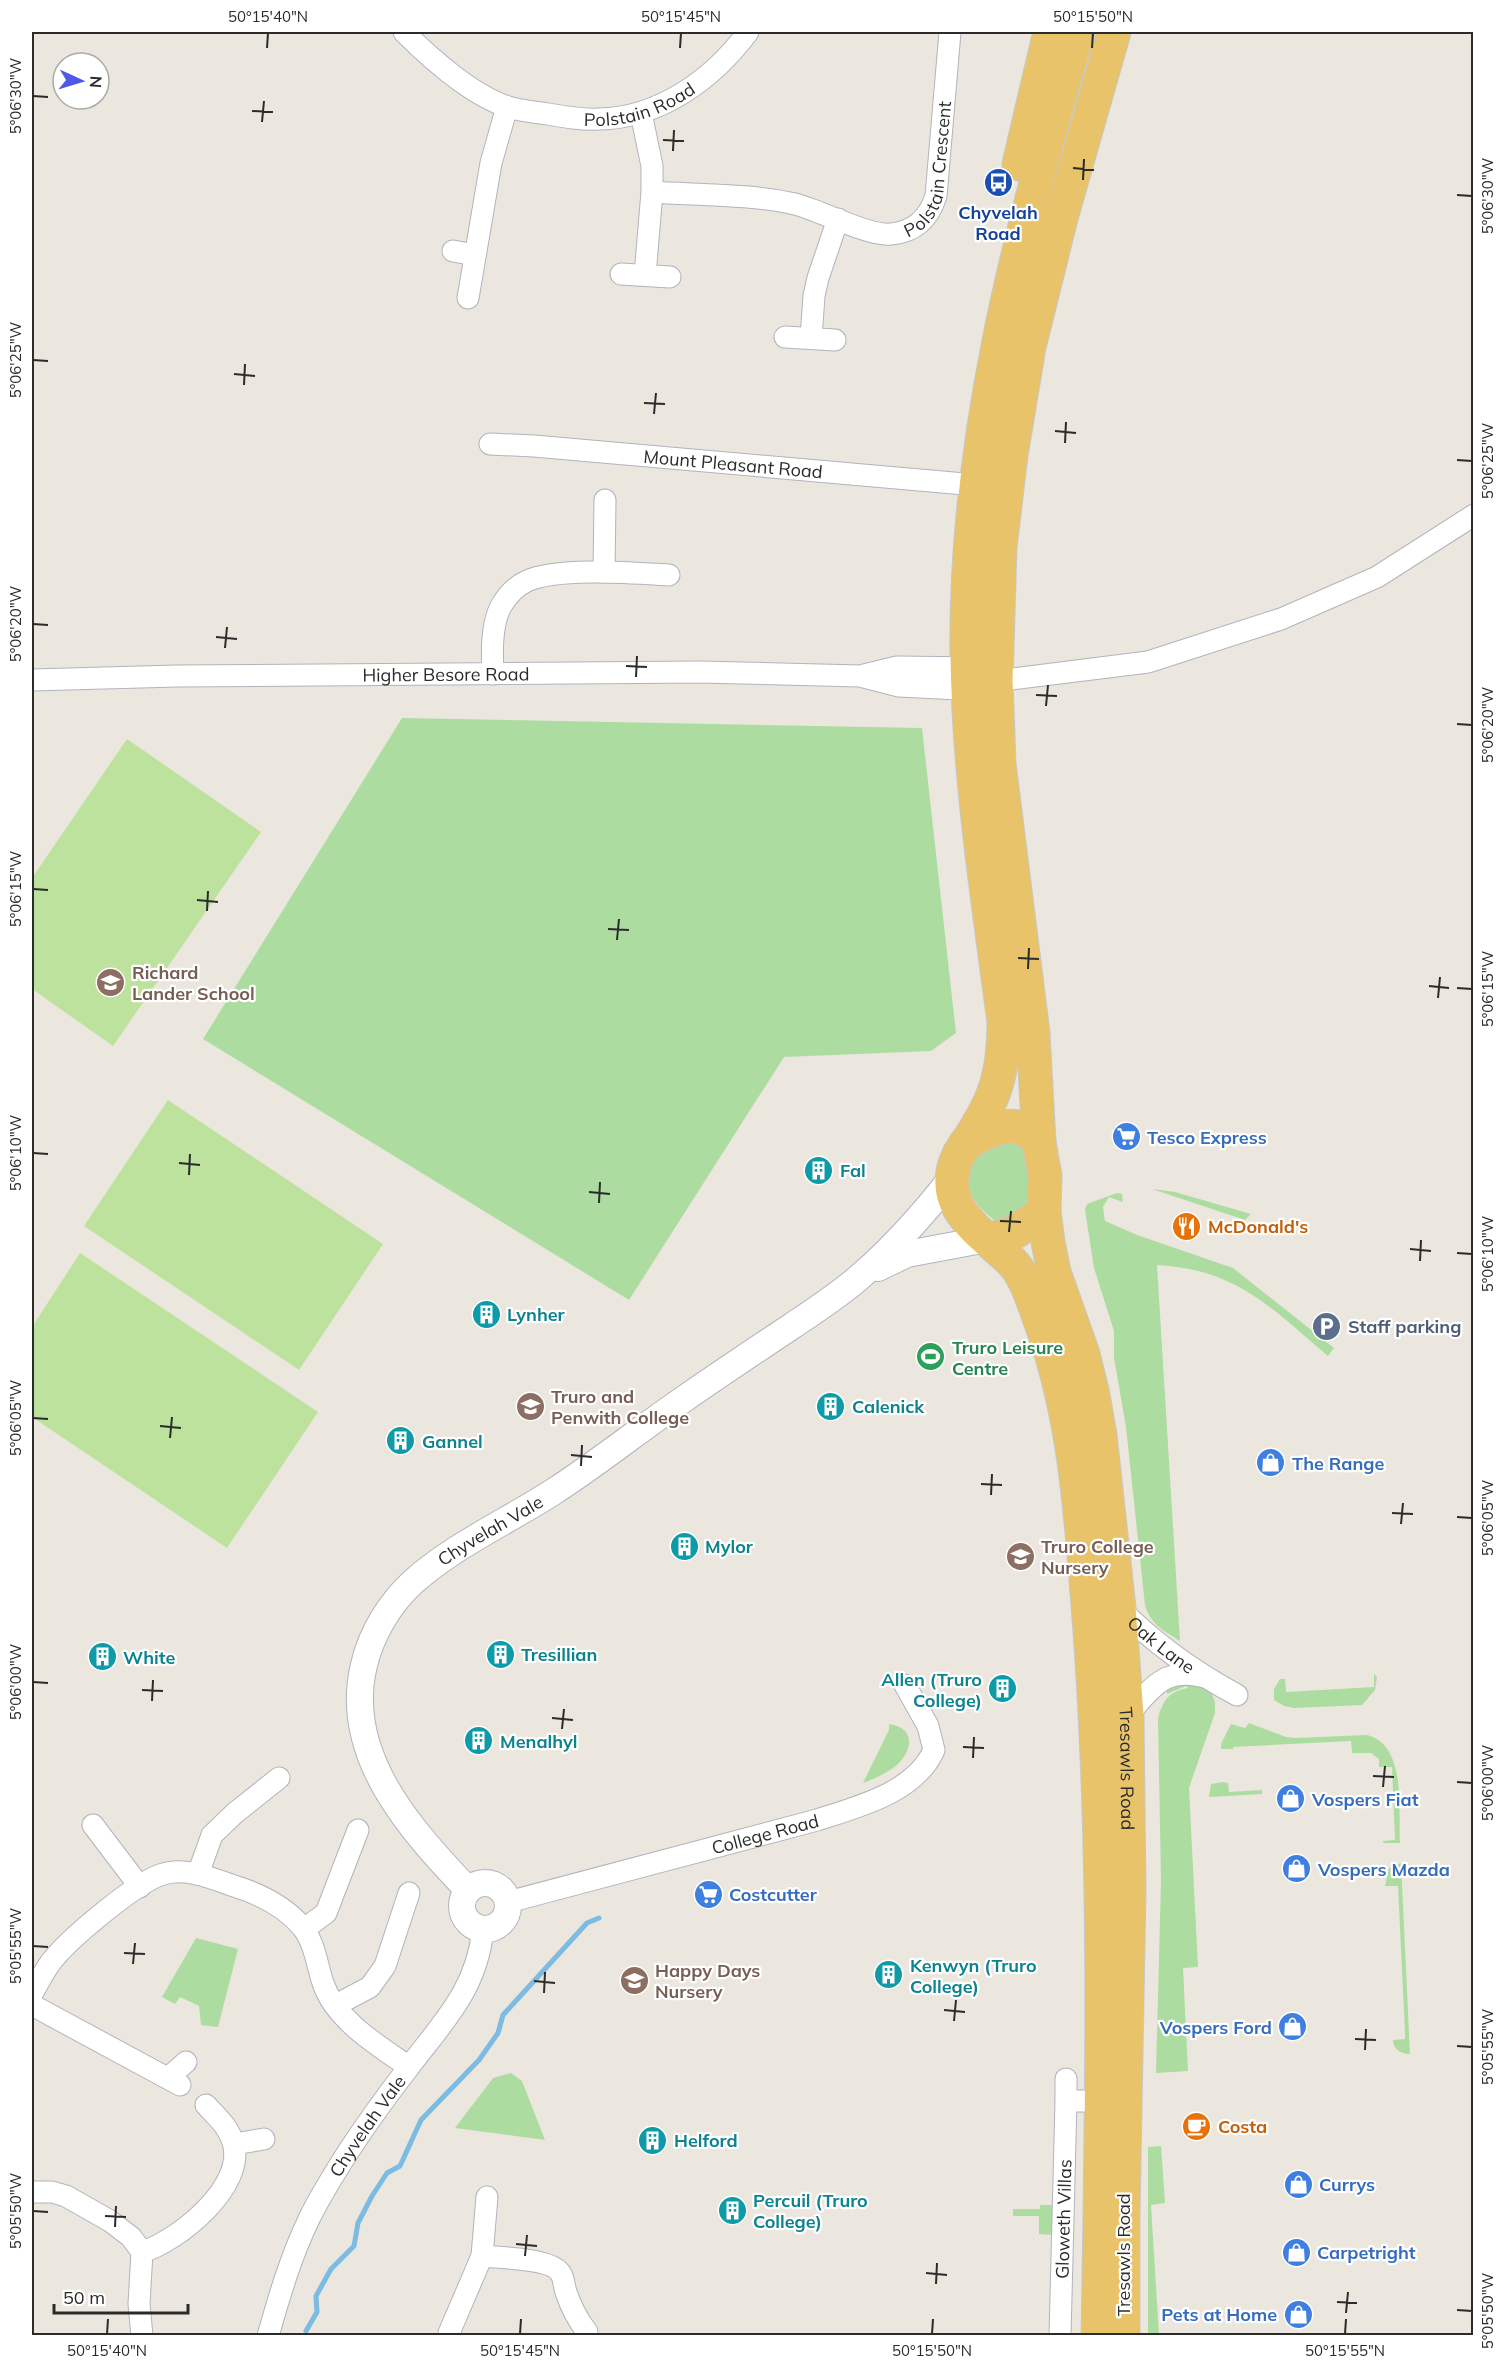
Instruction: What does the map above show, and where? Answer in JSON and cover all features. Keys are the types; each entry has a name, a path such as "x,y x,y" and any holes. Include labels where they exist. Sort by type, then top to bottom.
{"highway":[{"path":"1001,328 1003,265 1011,203 1050,32"},
{"path":"1078,32 1030,202 1001,328 976,485 970,587 985,679 1004,807 1033,1034 1040,1142 1045,1176 1044,1212 1017,1231 988,1239 968,1222 959,1209 951,1179 954,1164 995,1092 1004,1052 1004,1022 972,767 985,679 1011,455 1029,347 1055,240 1114,32"},
{"path":"965,1144 1002,1126 1011,1126 1025,1131 1040,1142"},
{"name":"Tresawls Road","path":"1044,1212 1051,1258 1083,1353 1097,1416 1119,1608 1127,1716 1129,1891 1123,2336"},
{"name":"Tresawls Road","path":"988,1239 1020,1270 1049,1346 1064,1408 1077,1492 1091,1654 1100,1810 1102,2101 1098,2336"}],"street":[{"name":"Polstain Road","path":"404,32 465,85 507,107 598,120 641,113 679,95 717,68 747,32"},
{"name":"Polstain Crescent","path":"652,192 759,199 794,204 887,235 903,233 916,227 932,210 936,196 950,32"},
{"path":"468,298 490,163 507,107"},
{"path":"641,113 652,166 645,275"},
{"path":"811,338 814,296 818,278 838,219"},
{"path":"453,251 475,255"},
{"path":"621,274 670,277"},
{"path":"785,337 836,340"},
{"name":"Mount Pleasant Road","path":"490,444 850,472 976,485"},
{"path":"604,572 605,500"},
{"name":"Higher Besore Road","path":"32,680 188,676 700,672 860,676 899,686 1148,663 1281,619 1377,577 1473,515"},
{"path":"493,674 496,620 500,607 516,588 539,576 604,572 669,575"},
{"name":"Chyvelah Vale","path":"468,1890 429,1849 415,1830 380,1778 366,1749 360,1709 364,1665 373,1638 390,1607 413,1582 443,1560 562,1486 681,1401 823,1305 862,1275 924,1213 951,1179"},
{"name":"Chyvelah Vale","path":"862,1275 907,1254 988,1239"},
{"name":"Oak Lane","path":"1119,1608 1144,1634 1204,1678"},
{"name":"Oak Lane","path":"1127,1716 1163,1678 1181,1674 1190,1673 1204,1678 1238,1695"},
{"name":"College Road","path":"508,1902 817,1820 865,1804 885,1794 910,1778 929,1759 934,1750 928,1726 905,1685"},
{"path":"198,1874 212,1834 279,1778"},
{"path":"93,1826 140,1887"},
{"path":"304,1929 326,1913 358,1830"},
{"path":"32,1994 54,1957 82,1930 140,1887 160,1875 180,1872 198,1874 258,1894 281,1907 304,1929 316,1955 323,1985 336,2005 359,2032 409,2067"},
{"path":"480,1884 495,1885 502,1890 508,1902 504,1919 498,1925 483,1929 469,1922 464,1915 463,1900 468,1890 480,1884"},
{"path":"336,2005 370,1987 385,1966 409,1893"},
{"name":"Chyvelah Vale","path":"268,2336 278,2300 308,2220 349,2150 464,1994 476,1967 483,1929"},
{"path":"32,2005 174,2081 186,2062"},
{"name":"Gloweth Villas","path":"1060,2336 1066,2079"},
{"path":"1066,2101 1102,2101"},
{"path":"142,2252 158,2247 182,2232 211,2206 225,2185 233,2162 234,2144 225,2124 206,2105"},
{"path":"234,2144 264,2139"},
{"path":"32,2192 52,2192 66,2196 110,2221 131,2237 142,2252 140,2304 142,2336"},
{"path":"449,2333 482,2256 487,2197"},
{"path":"482,2256 546,2263 556,2267 562,2275 569,2303 576,2318 590,2334"}],"green space":[{"path":"402,718 922,728 956,1033 931,1051 784,1057 629,1300 203,1039"},
{"path":"127,739 261,832 113,1046 32,989 32,878"},
{"path":"168,1100 383,1244 299,1370 84,1226"},
{"path":"988,1141 1021,1143 1030,1176 1026,1210 996,1221 976,1202 968,1186 967,1177 972,1159"},
{"path":"1152,1189 1175,1192 1251,1214 1245,1220"},
{"path":"1117,1193 1122,1194 1123,1202 1109,1197 1103,1207 1105,1221 1137,1235 1233,1268 1334,1348 1328,1356 1269,1307 1231,1283 1185,1268 1157,1265 1180,1641 1154,1622 1145,1605 1126,1427 1114,1358 1114,1331 1094,1268 1085,1210 1087,1204"},
{"path":"80,1253 318,1412 227,1548 32,1417 32,1327"},
{"path":"1374,1674 1377,1677 1375,1690 1362,1705 1294,1708 1284,1706 1274,1700 1274,1689 1280,1679 1285,1679 1286,1692 1374,1687"},
{"path":"1190,1679 1211,1692 1215,1702 1215,1713 1189,1788 1198,1967 1183,1968 1188,2071 1156,2073 1161,1880 1158,1719 1167,1698 1181,1689 1188,1688 1186,1686 1167,1694 1167,1684"},
{"path":"1249,1723 1286,1737 1367,1735 1380,1741 1389,1751 1398,1780 1400,1843 1382,1841 1395,1840 1392,1767 1379,1767 1379,1759 1371,1753 1352,1753 1351,1741 1221,1749 1221,1744 1231,1724 1245,1728"},
{"path":"889,1724 898,1726 908,1735 909,1746 906,1753 893,1768 863,1783 889,1730"},
{"path":"1228,1783 1229,1792 1262,1790 1262,1794 1209,1797 1211,1784"},
{"path":"1401,1863 1410,2054 1398,2050 1393,2043 1393,2040 1405,2039 1398,1886 1385,1886 1389,1868"},
{"path":"196,1938 238,1949 218,2027 201,2025 199,2006 180,1997 175,2004 162,1997"},
{"path":"511,2073 522,2081 545,2140 455,2128 493,2078"},
{"path":"1161,2146 1165,2203 1151,2205 1159,2335 1148,2335 1148,2147"},
{"path":"1040,2205 1056,2205 1055,2235 1039,2234 1039,2216 1013,2216 1013,2209 1040,2209"}],"waterway":[{"path":"306,2331 317,2312 316,2296 331,2269 354,2246 358,2223 372,2196 387,2173 400,2166 421,2120 479,2060 498,2033 503,2015 587,1923 599,1918"}],"place":[{"name":"Chyvelah Road","path":"998,183"},
{"name":"Richard Lander School","path":"111,982"},
{"name":"Tesco Express","path":"1126,1137"},
{"name":"Fal","path":"819,1170"},
{"name":"McDonald's","path":"1187,1226"},
{"name":"Lynher","path":"486,1314"},
{"name":"Staff parking","path":"1327,1326"},
{"name":"Truro Leisure Centre","path":"931,1357"},
{"name":"Truro and Penwith College","path":"530,1406"},
{"name":"Calenick","path":"831,1406"},
{"name":"Gannel","path":"401,1441"},
{"name":"The Range","path":"1271,1463"},
{"name":"Mylor","path":"684,1546"},
{"name":"Truro College Nursery","path":"1020,1556"},
{"name":"Tresillian","path":"500,1654"},
{"name":"White","path":"102,1657"},
{"name":"Allen (Truro College)","path":"1003,1689"},
{"name":"Menalhyl","path":"479,1741"},
{"name":"Vospers Fiat","path":"1291,1799"},
{"name":"Vospers Mazda","path":"1297,1869"},
{"name":"Costcutter","path":"708,1894"},
{"name":"Kenwyn (Truro College)","path":"889,1975"},
{"name":"Happy Days Nursery","path":"634,1980"},
{"name":"Vospers Ford","path":"1293,2027"},
{"name":"Costa","path":"1197,2126"},
{"name":"Helford","path":"653,2140"},
{"name":"Currys","path":"1298,2184"},
{"name":"Percuil (Truro College)","path":"732,2210"},
{"name":"Carpetright","path":"1296,2252"},
{"name":"Pets at Home","path":"1298,2314"}]}
